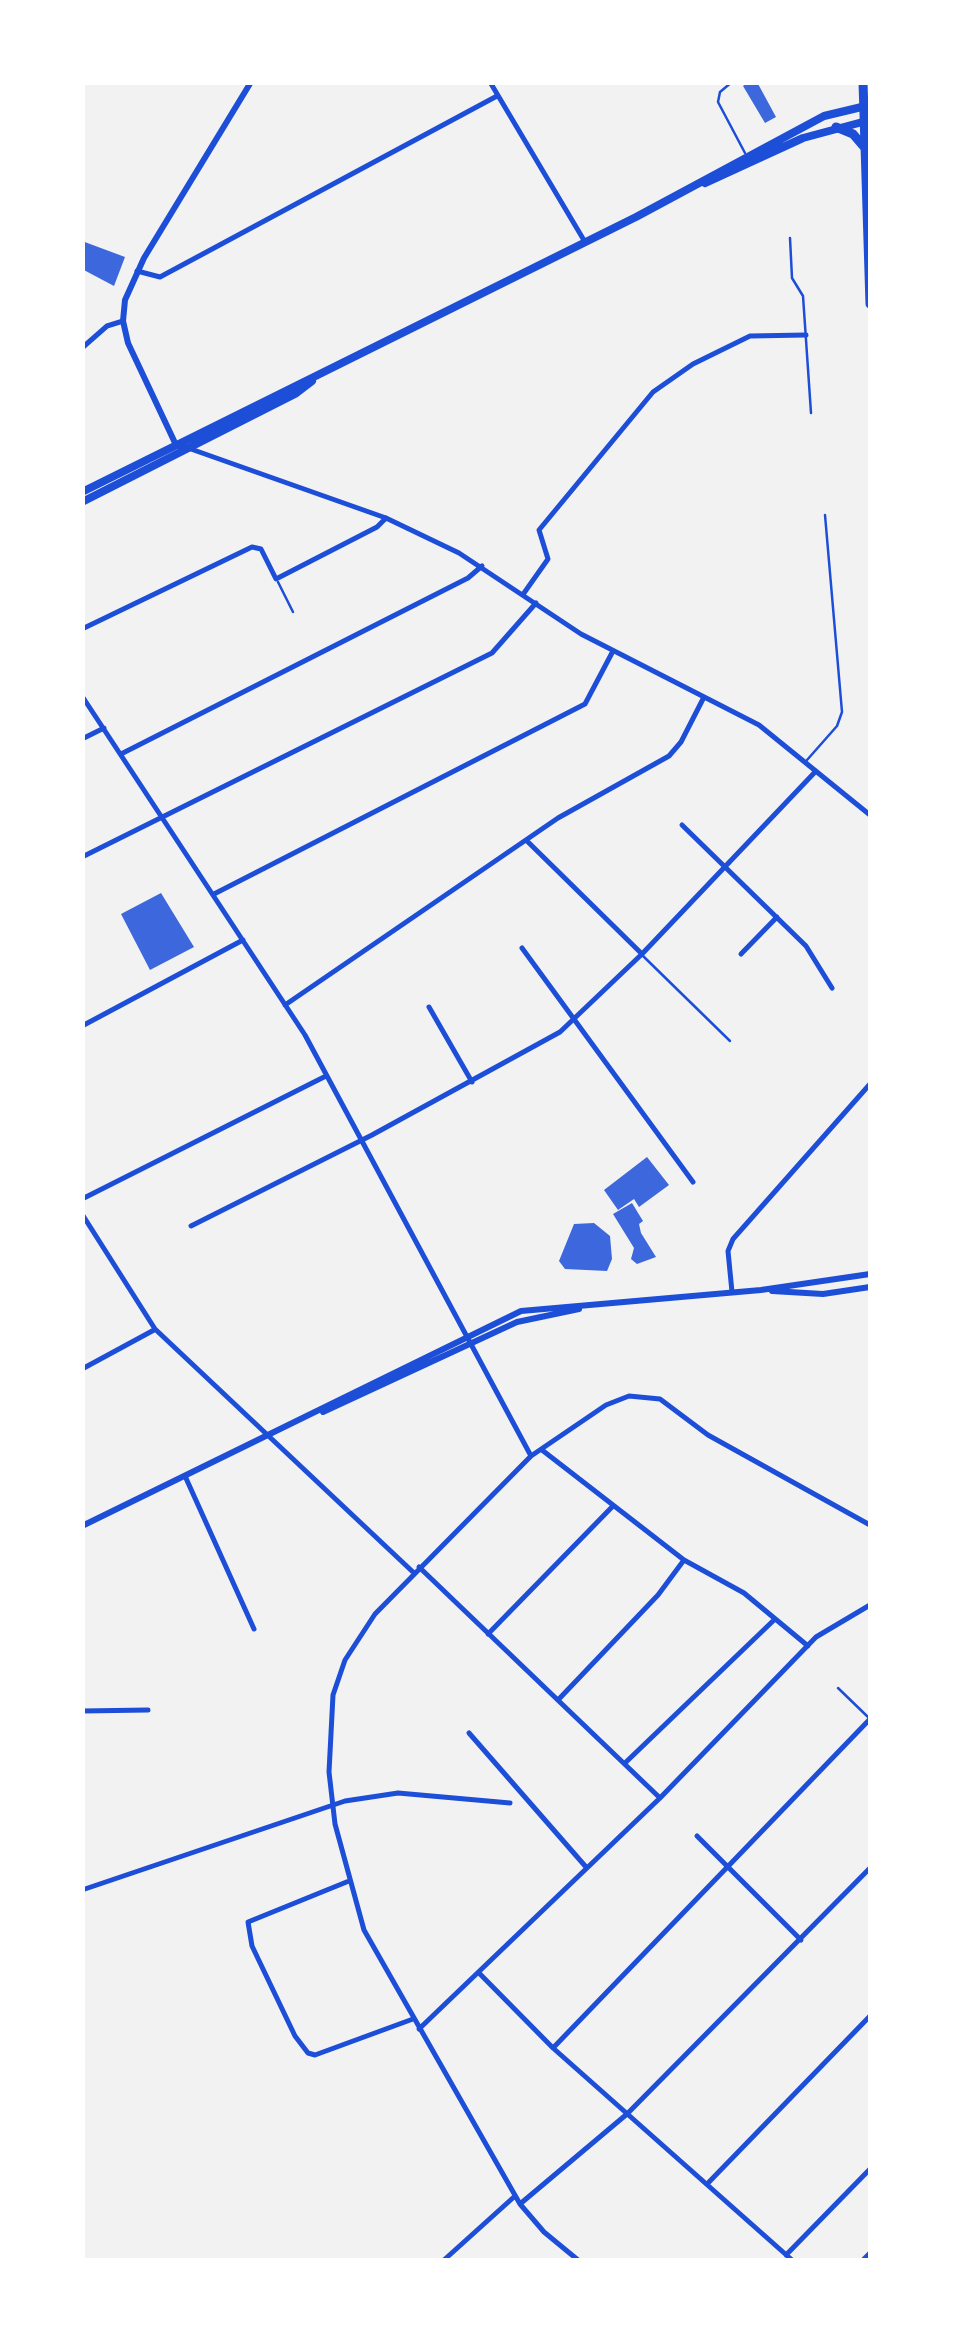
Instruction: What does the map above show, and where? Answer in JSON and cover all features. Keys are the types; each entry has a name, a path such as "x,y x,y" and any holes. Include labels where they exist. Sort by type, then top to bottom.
{"main road":[{"path":"863,82 867,106 870,304"},
{"path":"82,492 316,379 832,112 867,106"},
{"path":"747,159 867,120"},
{"path":"836,127 853,134 865,148"},
{"path":"82,502 295,394 316,379"}],"street":[{"path":"251,82 126,293 123,321 128,343 176,445 386,518 482,566 613,650 758,725 870,815"},
{"path":"490,82 585,242"},
{"path":"136,271 160,276 496,96"},
{"path":"82,348 103,329 123,321"},
{"path":"524,594 548,559 539,530 653,392 687,367 750,336 806,335"},
{"path":"82,629 252,546 262,549 276,579 377,527 386,518"},
{"path":"122,754 468,578 482,566"},
{"path":"82,857 492,653 536,603"},
{"path":"214,894 585,704 613,650"},
{"path":"82,696 286,1005 531,1456"},
{"path":"286,1005 526,840 673,753 705,696"},
{"path":"82,739 104,728"},
{"path":"191,1226 472,1082 574,1021 816,771"},
{"path":"682,825 806,946 832,988"},
{"path":"526,840 642,954"},
{"path":"741,954 777,916"},
{"path":"82,1026 244,940"},
{"path":"522,948 692,1182"},
{"path":"429,1007 472,1082"},
{"path":"82,1200 326,1076"},
{"path":"732,1293 728,1251 733,1239 870,1084"},
{"path":"82,1214 155,1330 488,1634 660,1798"},
{"path":"310,1417 521,1311 732,1293 870,1274"},
{"path":"760,1290 823,1294 870,1286"},
{"path":"82,1526 525,1320 590,1306"},
{"path":"82,1369 155,1330"},
{"path":"578,2260 544,2232 520,2204 364,1930 332,1805 329,1734 336,1682 359,1634 416,1570 531,1456 615,1400 651,1396 708,1435 870,1525"},
{"path":"542,1450 612,1507 684,1560 732,1585 808,1646"},
{"path":"184,1476 254,1629"},
{"path":"488,1634 612,1507"},
{"path":"558,1700 658,1595 684,1560"},
{"path":"419,2029 660,1798 808,1646 870,1605"},
{"path":"625,1764 774,1620"},
{"path":"82,1711 148,1710"},
{"path":"553,2048 870,1719"},
{"path":"469,1733 586,1867"},
{"path":"82,1890 332,1805 398,1794 510,1803"},
{"path":"698,1836 801,1940"},
{"path":"520,2204 627,2114 870,1868"},
{"path":"349,1881 248,1922 245,1926 263,1970 295,2036 308,2053 315,2055 413,2019"},
{"path":"478,1973 553,2048 789,2258 870,2168"},
{"path":"708,2183 870,2016"},
{"path":"444,2260 516,2196"},
{"path":"863,2260 870,2253"}],"lane":[{"path":"732,82 720,92 718,102 747,159"},
{"path":"790,238 792,278 802,294 811,413"},
{"path":"805,762 836,726 842,712 825,515"},
{"path":"276,579 293,612"},
{"path":"642,954 730,1041"},
{"path":"838,1688 870,1719"}],"building":[{"path":"757,82 776,117 765,123 743,86"},
{"path":"82,241 125,257 114,286 82,269"},
{"path":"161,893 194,947 150,970 121,914"},
{"path":"647,1157 669,1185 639,1207 634,1199 618,1210 604,1190"},
{"path":"632,1203 643,1221 639,1224 641,1233 656,1257 637,1264 631,1259 634,1248 613,1214"},
{"path":"594,1223 610,1236 612,1259 607,1271 565,1269 559,1261 574,1224"}]}
